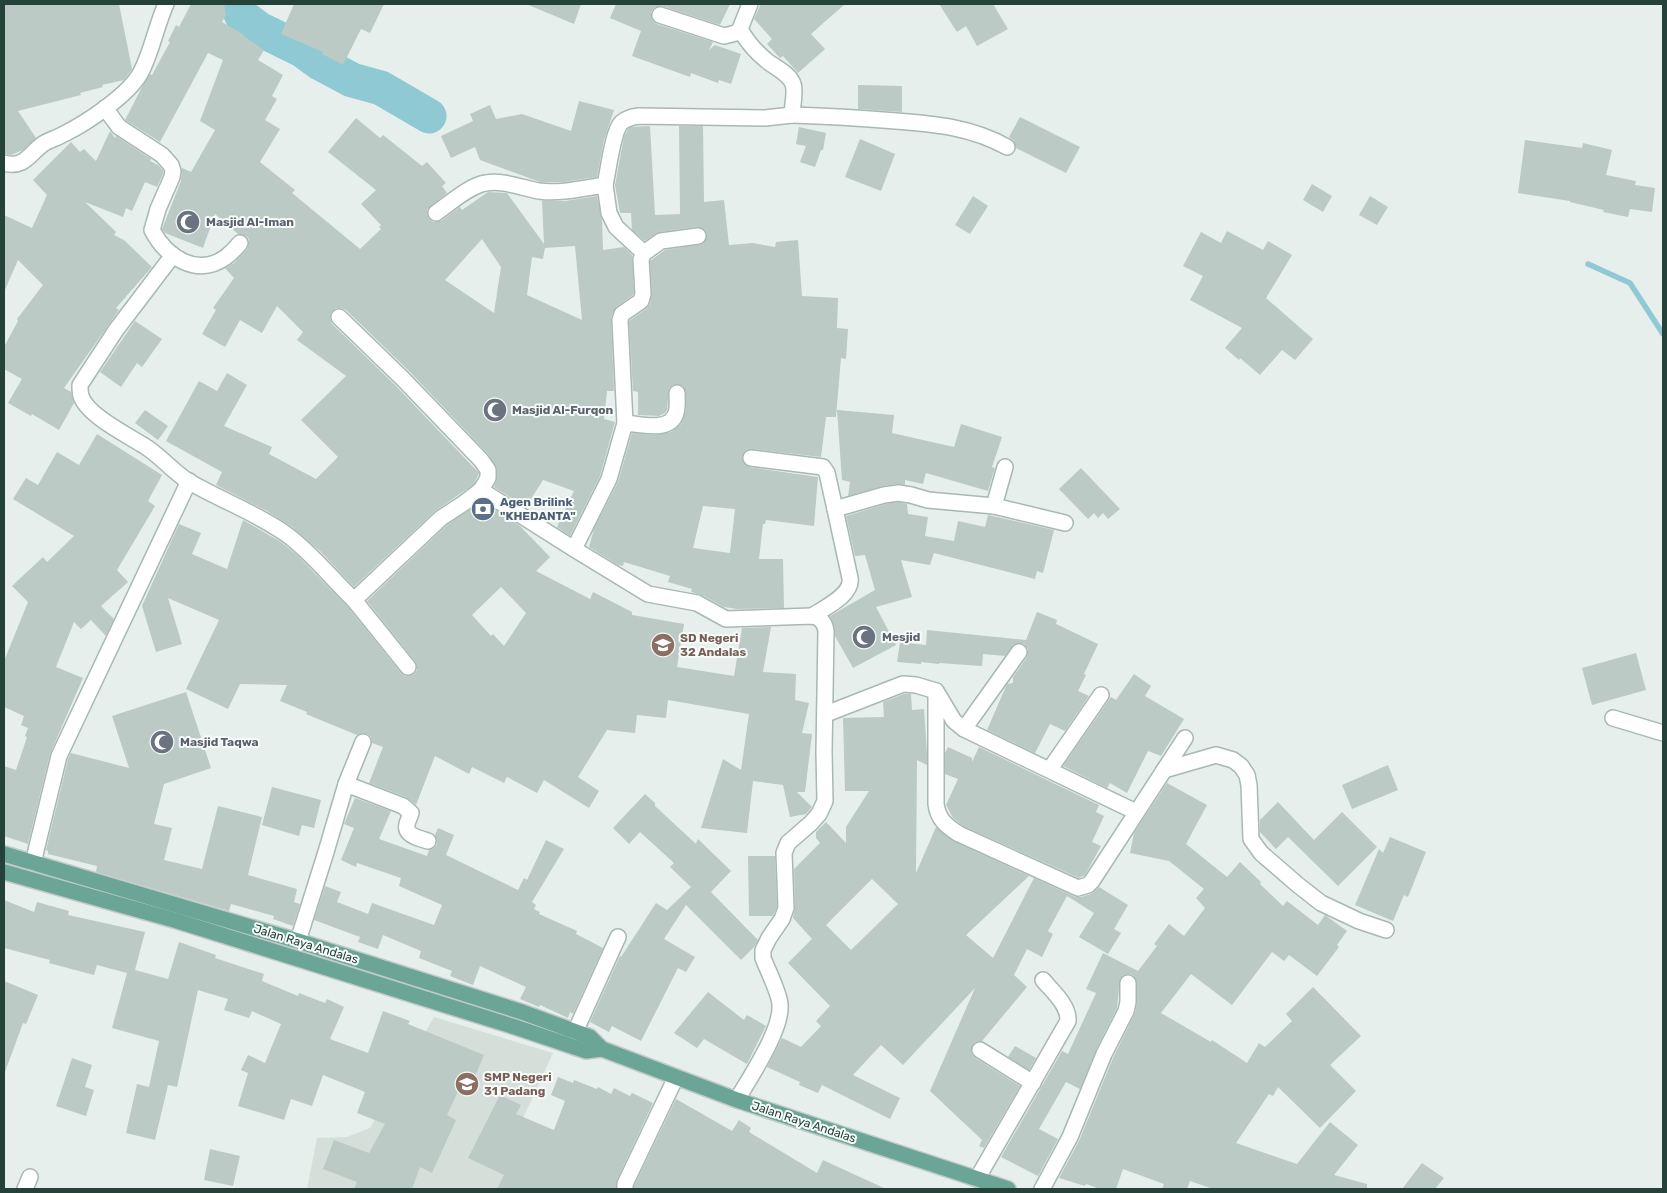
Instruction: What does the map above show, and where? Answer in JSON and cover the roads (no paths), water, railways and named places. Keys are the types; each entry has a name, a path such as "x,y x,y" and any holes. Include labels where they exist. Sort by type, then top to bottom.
{"main road":[{"name":"Jalan Raya Andalas","path":"4,854 298,941 522,1012 590,1037 602,1048 737,1100 1008,1189"},
{"name":"Jalan Raya Andalas","path":"4,872 174,920 515,1027 586,1052 602,1048"},
{"path":"339,972 344,956"}],"street":[{"path":"4,163 19,163 30,158 42,144 66,133 129,89 140,73 166,4"},
{"path":"660,15 724,36 736,33 740,29 750,4"},
{"path":"740,29 745,38 760,54 788,76 794,85 792,115"},
{"path":"104,108 119,127 162,155 171,165 172,177 152,230 159,243 173,256 183,262 196,266 215,263 226,257 240,243"},
{"path":"644,253 616,227 609,213 605,185 615,133 620,124 628,118 639,116 766,118 792,115 850,117 964,129 991,138 1006,147"},
{"path":"436,213 476,186 485,183 497,182 541,191 565,191 605,185"},
{"path":"574,549 609,479 625,423 620,320 622,314 641,301 643,294 640,259 644,253 661,242 698,236"},
{"path":"173,256 116,330 80,385 81,397 90,409 118,431 145,446 170,468 189,481 246,510 284,533 308,551 354,600 408,667"},
{"path":"339,317 403,379 481,460 488,470 488,478 481,490 464,504 441,518 354,600"},
{"path":"625,423 662,426 670,422 676,414 677,393"},
{"path":"751,458 823,467 827,472 850,578 850,587 846,593 812,616"},
{"path":"994,506 1005,467"},
{"path":"33,863 59,756 189,481"},
{"path":"481,490 648,594 697,602 726,619 812,616 824,623 826,631 825,801 819,814 788,843 784,853 786,908 782,919 763,950 763,958 780,1004 779,1018 774,1033 737,1100"},
{"path":"835,509 884,495 898,493 928,500 994,506 1065,523"},
{"path":"964,729 1019,652"},
{"path":"826,714 903,684 916,685 936,691 954,721 964,729 1136,812"},
{"path":"936,691 937,811 944,823 959,834 1078,888 1092,881 1185,738"},
{"path":"1050,769 1101,695"},
{"path":"1613,718 1663,733"},
{"path":"298,941 346,784 363,742"},
{"path":"1164,770 1216,755 1233,760 1241,766 1246,775 1249,785 1251,839 1261,853 1298,886 1321,903 1359,921 1386,930"},
{"path":"346,784 403,806 411,813 407,822 409,834 428,841"},
{"path":"575,1032 618,937"},
{"path":"977,1179 1068,1021 1069,1016 1065,1007 1043,980"},
{"path":"1042,1189 1070,1137 1104,1054 1126,1011 1128,983"},
{"path":"980,1050 1033,1083"},
{"path":"624,1189 676,1077"}],"waterway":[{"path":"237,4 242,16 259,29 302,50 320,63 352,80 381,88 429,116"},
{"path":"1588,264 1630,283 1663,334"}],"place":[{"name":"Masjid Al-Iman","path":"188,222"},
{"name":"Masjid Al-Furqon","path":"495,410"},
{"name":"Agen Brilink \"KHEDANTA\"","path":"483,509"},
{"name":"Mesjid","path":"864,637"},
{"name":"SD Negeri 32 Andalas","path":"663,645"},
{"name":"Masjid Taqwa","path":"162,742"},
{"name":"SMP Negeri 31 Padang","path":"467,1084"}]}
